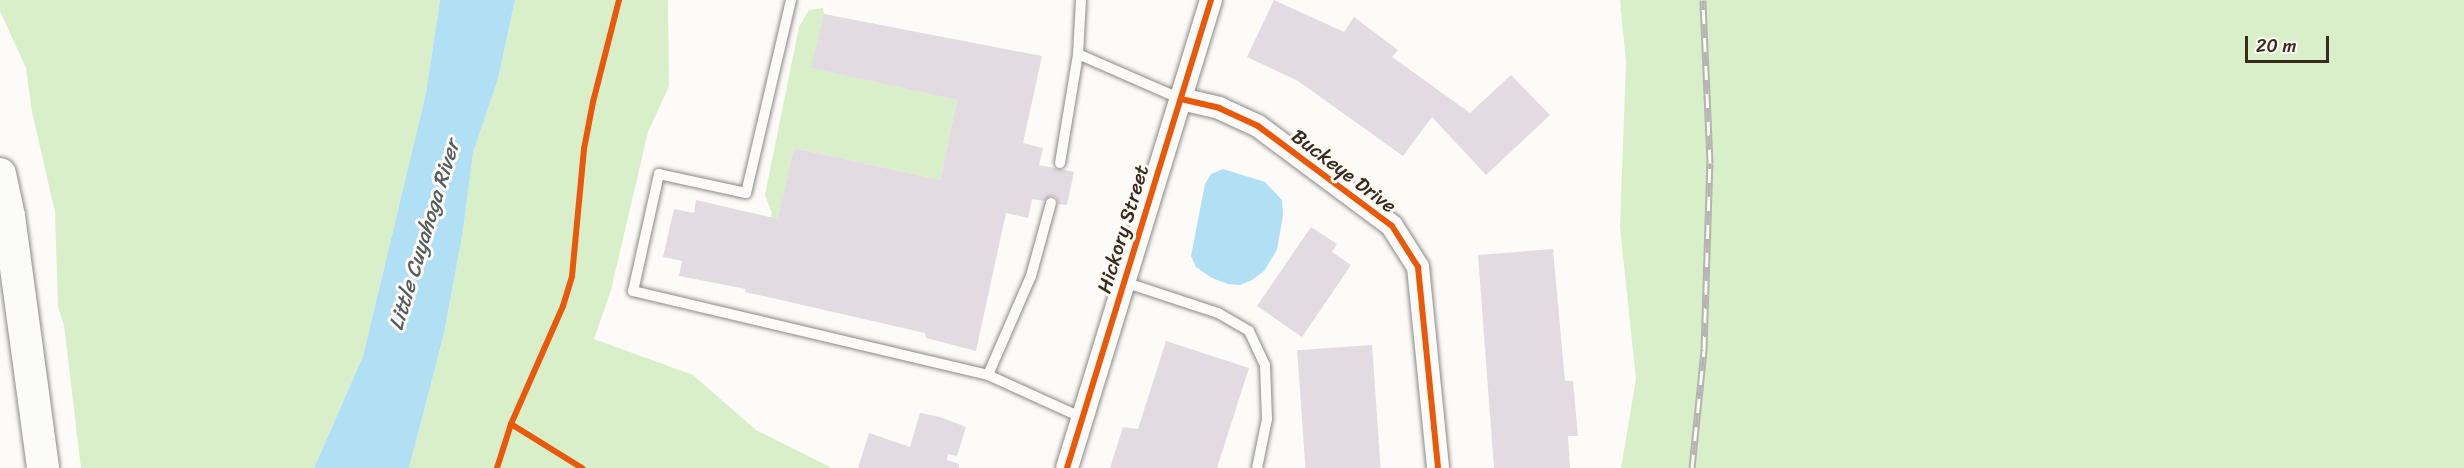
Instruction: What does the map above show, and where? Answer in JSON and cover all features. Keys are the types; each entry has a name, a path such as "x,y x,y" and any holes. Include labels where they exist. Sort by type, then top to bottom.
{"main road":[{"path":"0,174 9,216 43,468"}],"street":[{"name":"Hickory Street","path":"1067,468 1211,0"},
{"name":"Buckeye Drive","path":"1181,99 1219,108 1258,126 1392,226 1418,267 1438,468"}],"lane":[{"path":"791,0 746,193 659,174 633,291 988,375 1083,418"},
{"path":"1060,163 1078,54 1081,0"},
{"path":"1078,54 1181,99"},
{"path":"988,375 1032,276 1051,203"},
{"path":"1124,282 1218,313 1249,332 1265,365 1267,418 1257,468"}],"green space":[{"path":"0,0 440,0 426,93 363,356 314,468 81,468 64,325 58,307 55,212 32,112 26,68 0,11"},
{"path":"515,0 668,0 669,86 648,132 611,290 594,339 693,375 756,430 832,468 409,468 444,334 463,231 473,153 498,79"},
{"path":"1620,0 2464,0 2464,468 1621,468 1636,379 1620,227 1626,62"},
{"path":"823,8 824,14 812,68 957,100 940,180 794,148 782,202 961,242 766,236 772,213 765,195 799,27 809,10"}],"water":[{"name":"Little Cuyahoga River","path":"440,0 515,0 498,79 473,153 463,231 444,334 409,468 314,468 363,356 426,93"},
{"path":"1223,169 1265,182 1282,200 1283,215 1277,250 1264,271 1240,285 1228,284 1212,278 1196,267 1191,256 1205,184 1211,174"}],"building":[{"path":"1274,0 1344,32 1354,17 1398,50 1392,57 1470,113 1511,75 1550,115 1486,175 1432,117 1403,156 1298,81 1247,57"},
{"path":"824,14 1042,56 1023,143 1043,148 1039,165 1074,172 1067,205 1058,204 1056,197 1050,196 1044,201 1032,199 1028,218 1006,213 976,351 926,338 925,333 745,292 746,289 679,276 682,261 663,257 674,209 694,213 696,200 778,219 794,148 940,180 957,100 811,68"},
{"path":"1311,227 1337,244 1332,252 1351,265 1302,337 1257,306"},
{"path":"1553,249 1565,381 1573,381 1578,436 1568,436 1570,468 1494,468 1478,255"},
{"path":"1166,341 1249,368 1217,468 1110,468 1123,427 1138,429"},
{"path":"1372,345 1381,468 1305,468 1297,350"},
{"path":"920,413 940,417 966,427 957,456 948,454 947,460 959,464 959,468 858,468 869,433 910,447"}],"railway":[{"path":"1692,468 1704,350 1710,163 1703,0"}],"cycle path":[{"path":"497,468 511,424 563,306 572,276 584,149 593,102 619,0"},
{"path":"1067,468 1211,0"},
{"path":"1181,99 1219,108 1258,126 1392,226 1418,267 1438,468"},
{"path":"511,424 582,468"}]}
